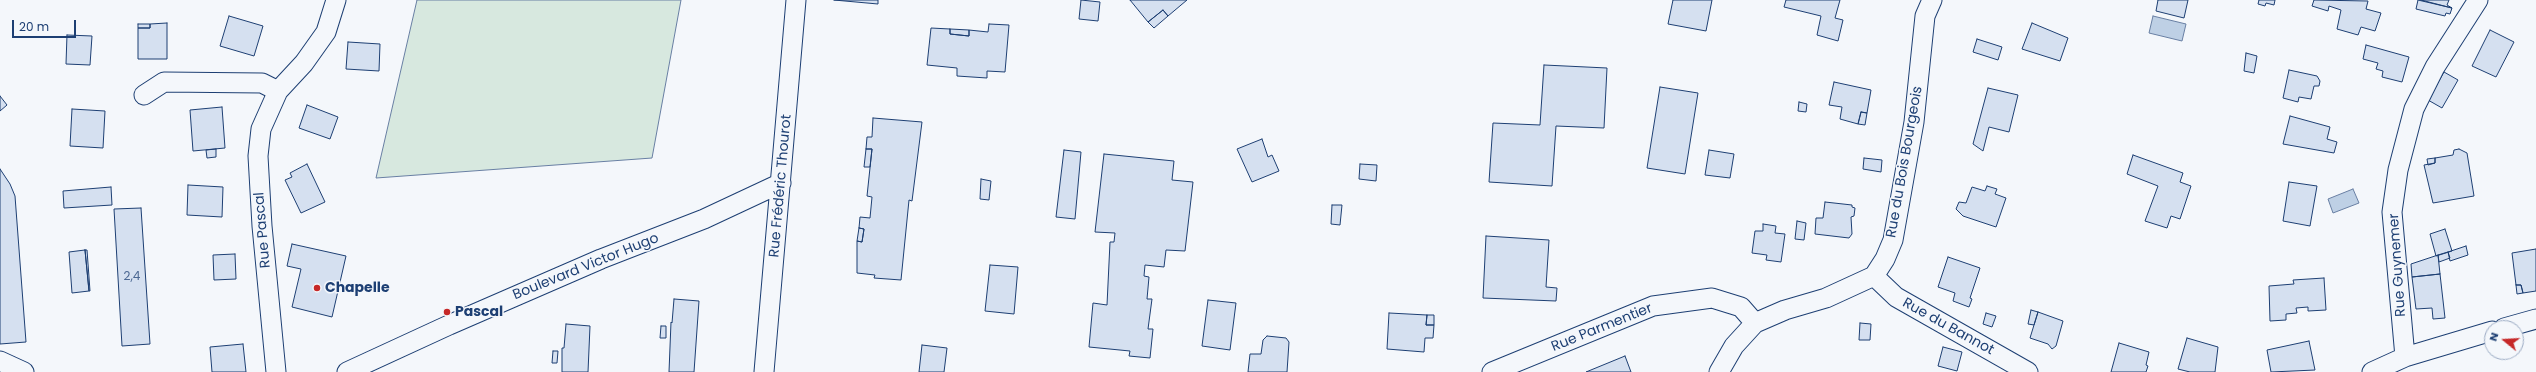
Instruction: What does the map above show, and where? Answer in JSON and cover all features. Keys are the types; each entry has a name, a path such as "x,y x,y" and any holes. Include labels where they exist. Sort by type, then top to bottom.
{"street":[{"name":"Rue Pascal","path":"276,372 262,226 259,150 261,129 278,91 304,63 326,32 336,0"},
{"name":"Rue Frédéric Thourot","path":"764,372 796,0"},
{"name":"Rue du Bois Bourgeois","path":"1874,276 1885,259 1893,240 1914,122 1925,16 1932,0"},
{"name":"Rue Guynemer","path":"2405,357 2392,212 2398,170 2414,109 2435,67 2478,0"},
{"path":"144,95 164,82 262,82 278,91"},
{"name":"Boulevard Victor Hugo","path":"347,372 444,327 587,265 704,219 781,183"},
{"path":"1720,372 1734,346 1755,323 1785,310 1826,298 1874,276"},
{"name":"Rue du Bannot","path":"1874,276 1896,297 2028,372"},
{"name":"Rue Parmentier","path":"1492,372 1653,306 1712,298 1741,307 1755,323"},
{"path":"2524,322 2536,318"},
{"path":"2372,372 2405,357 2484,334"},
{"path":"0,361 24,372"}],"shaded area":[{"path":"417,0 681,0 652,158 376,178"}],"water":[{"path":"2153,16 2186,24 2182,41 2149,33"},
{"path":"2353,189 2359,203 2333,213 2328,199"}],"building":[{"path":"834,0 878,0 878,4"},
{"path":"1081,0 1100,2 1098,21 1079,19"},
{"path":"1130,0 1187,0 1168,16 1163,10 1148,22"},
{"path":"1673,0 1712,0 1706,31 1668,24"},
{"path":"1786,0 1840,0 1835,18 1843,20 1838,41 1817,35 1821,16 1784,7"},
{"path":"2158,0 2188,0 2184,18 2156,11"},
{"path":"2259,0 2275,0 2274,5 2266,3 2265,6 2258,4"},
{"path":"2314,0 2368,1 2366,9 2381,13 2375,31 2361,27 2358,35 2337,29 2341,10 2329,6 2328,11 2312,6"},
{"path":"2418,0 2452,8 2450,14 2446,13 2445,16 2416,9"},
{"path":"2421,0 2449,0 2447,5 2452,8"},
{"path":"1163,10 1168,16 1154,28 1148,22"},
{"path":"229,16 263,26 254,56 220,46"},
{"path":"167,23 167,59 138,59 138,28 150,28 150,24"},
{"path":"2032,23 2068,38 2060,61 2022,49"},
{"path":"138,24 150,24 150,28 138,28"},
{"path":"989,24 1009,25 1005,72 987,71 987,78 957,76 957,68 927,65 931,28 950,29 950,34 969,36 969,30 988,32"},
{"path":"950,29 969,30 969,36 950,34"},
{"path":"2490,30 2514,42 2496,77 2472,66"},
{"path":"67,35 92,36 90,65 66,64"},
{"path":"1977,39 2002,47 1998,60 1973,52"},
{"path":"348,42 380,44 379,71 346,69"},
{"path":"2366,45 2409,57 2402,82 2382,77 2383,71 2376,69 2378,63 2363,59"},
{"path":"2246,53 2257,56 2254,73 2244,71"},
{"path":"1544,65 1607,68 1604,128 1556,126 1552,186 1489,182 1493,123 1540,125"},
{"path":"2289,70 2317,76 2320,81 2319,86 2314,86 2311,99 2299,97 2298,102 2283,98"},
{"path":"2444,72 2458,80 2442,108 2428,100"},
{"path":"1834,82 1871,90 1867,113 1861,112 1858,124 1840,119 1842,107 1829,105"},
{"path":"1660,87 1698,93 1685,174 1647,168"},
{"path":"1988,88 2018,95 2009,132 1989,127 1983,151 1973,144"},
{"path":"0,96 7,105 0,111"},
{"path":"1799,102 1807,104 1806,112 1798,111"},
{"path":"307,105 338,117 330,139 299,128"},
{"path":"222,107 225,148 193,151 190,110"},
{"path":"72,109 105,111 103,148 70,146"},
{"path":"1861,112 1867,113 1865,125 1858,124"},
{"path":"2290,116 2330,127 2327,139 2337,142 2334,153 2283,144"},
{"path":"873,118 922,122 912,201 909,200 901,280 874,278 875,275 857,273 857,241 862,242 864,229 859,228 860,217 870,218 872,197 867,196 872,149 866,149 867,137 872,137"},
{"path":"1262,139 1268,157 1272,155 1279,171 1252,182 1237,149"},
{"path":"216,149 216,157 207,158 206,150"},
{"path":"866,149 872,149 870,167 864,167"},
{"path":"2459,149 2467,153 2474,196 2433,203 2424,165 2435,163 2435,158 2453,155 2454,150"},
{"path":"1064,150 1081,152 1075,219 1056,217"},
{"path":"1709,150 1734,154 1730,178 1705,175"},
{"path":"1104,154 1174,161 1172,180 1193,182 1185,251 1166,250 1164,267 1145,265 1144,276 1149,277 1147,299 1152,299 1148,329 1153,329 1150,358 1129,356 1130,351 1089,347 1093,303 1107,305 1110,242 1114,242 1115,233 1095,232"},
{"path":"2133,155 2183,173 2180,182 2191,186 2180,219 2171,216 2167,228 2145,221 2158,186 2127,174"},
{"path":"1864,158 1882,160 1881,172 1863,169"},
{"path":"2435,158 2435,163 2428,165 2427,159"},
{"path":"307,164 325,202 301,213 285,180 292,177 290,173"},
{"path":"1360,164 1377,165 1376,181 1359,179"},
{"path":"0,169 10,184 15,196 26,342 0,344"},
{"path":"981,179 991,181 989,200 980,199"},
{"path":"2289,182 2317,186 2310,226 2283,221"},
{"path":"188,185 223,187 222,217 187,215"},
{"path":"1987,186 1997,189 1995,194 2006,198 1996,227 1963,216 1956,209 1959,202 1966,203 1972,187 1985,191"},
{"path":"111,187 112,205 64,208 63,191"},
{"path":"1825,202 1852,205 1852,207 1855,208 1854,216 1851,217 1852,234 1849,238 1815,234 1816,218 1823,218"},
{"path":"1332,205 1342,205 1340,225 1331,224"},
{"path":"141,208 150,344 122,346 114,209"},
{"path":"1797,221 1806,223 1804,240 1795,239"},
{"path":"1763,224 1776,226 1775,233 1785,234 1781,262 1766,260 1767,255 1752,253 1755,231 1763,231"},
{"path":"859,228 864,229 862,242 857,241"},
{"path":"2445,229 2452,251 2436,256 2430,234"},
{"path":"1486,236 1549,240 1546,287 1557,288 1556,301 1483,298"},
{"name":"Chapelle","path":"292,244 346,256 332,317 292,307 301,269 287,266"},
{"path":"2466,246 2468,255 2450,261 2448,252"},
{"path":"2536,249 2536,291 2523,293 2521,285 2516,285 2512,253"},
{"path":"85,250 87,250 90,291 89,291"},
{"path":"85,250 89,291 72,293 69,252"},
{"path":"2448,252 2450,258 2439,262 2438,255"},
{"path":"235,254 236,279 214,280 213,255"},
{"path":"2438,255 2440,274 2412,277 2411,264"},
{"path":"1948,257 1980,268 1970,298 1972,299 1969,307 1953,301 1955,293 1938,287"},
{"path":"990,265 1018,267 1014,314 985,311"},
{"path":"2440,274 2445,318 2433,319 2432,308 2416,309 2412,277"},
{"path":"2324,278 2326,310 2308,311 2308,307 2296,308 2297,313 2286,314 2286,320 2270,321 2269,286 2294,284 2293,280"},
{"path":"2516,285 2521,285 2523,293 2517,294"},
{"path":"674,299 699,301 694,372 669,372 671,322 672,323"},
{"path":"1208,300 1236,303 1230,350 1202,346"},
{"path":"2031,310 2038,312 2034,325 2028,324"},
{"path":"2038,312 2063,321 2056,346 2052,349 2048,344 2030,338"},
{"path":"1389,313 1427,315 1426,325 1434,325 1433,338 1425,338 1424,352 1387,349"},
{"path":"1986,313 1996,316 1992,327 1983,324"},
{"path":"1427,315 1434,315 1434,325 1426,325"},
{"path":"1860,323 1871,324 1870,340 1859,340"},
{"path":"566,324 590,326 588,372 562,372 562,348 564,348"},
{"path":"661,326 666,326 666,338 660,338"},
{"path":"1267,336 1286,338 1289,342 1287,372 1248,372 1250,354 1261,354 1263,340"},
{"path":"2187,338 2218,347 2215,372 2190,372 2178,369"},
{"path":"2309,341 2315,370 2271,372 2267,350"},
{"path":"2119,343 2149,352 2146,372 2111,372"},
{"path":"243,344 246,372 212,372 210,347"},
{"path":"922,345 947,348 944,372 919,372"},
{"path":"1943,347 1962,352 1957,371 1938,366"},
{"path":"553,351 558,351 557,363 552,363"},
{"path":"1625,356 1631,372 1586,372"}],"place":[{"name":"Chapelle","path":"317,288"},
{"name":"Pascal","path":"447,312"}]}
